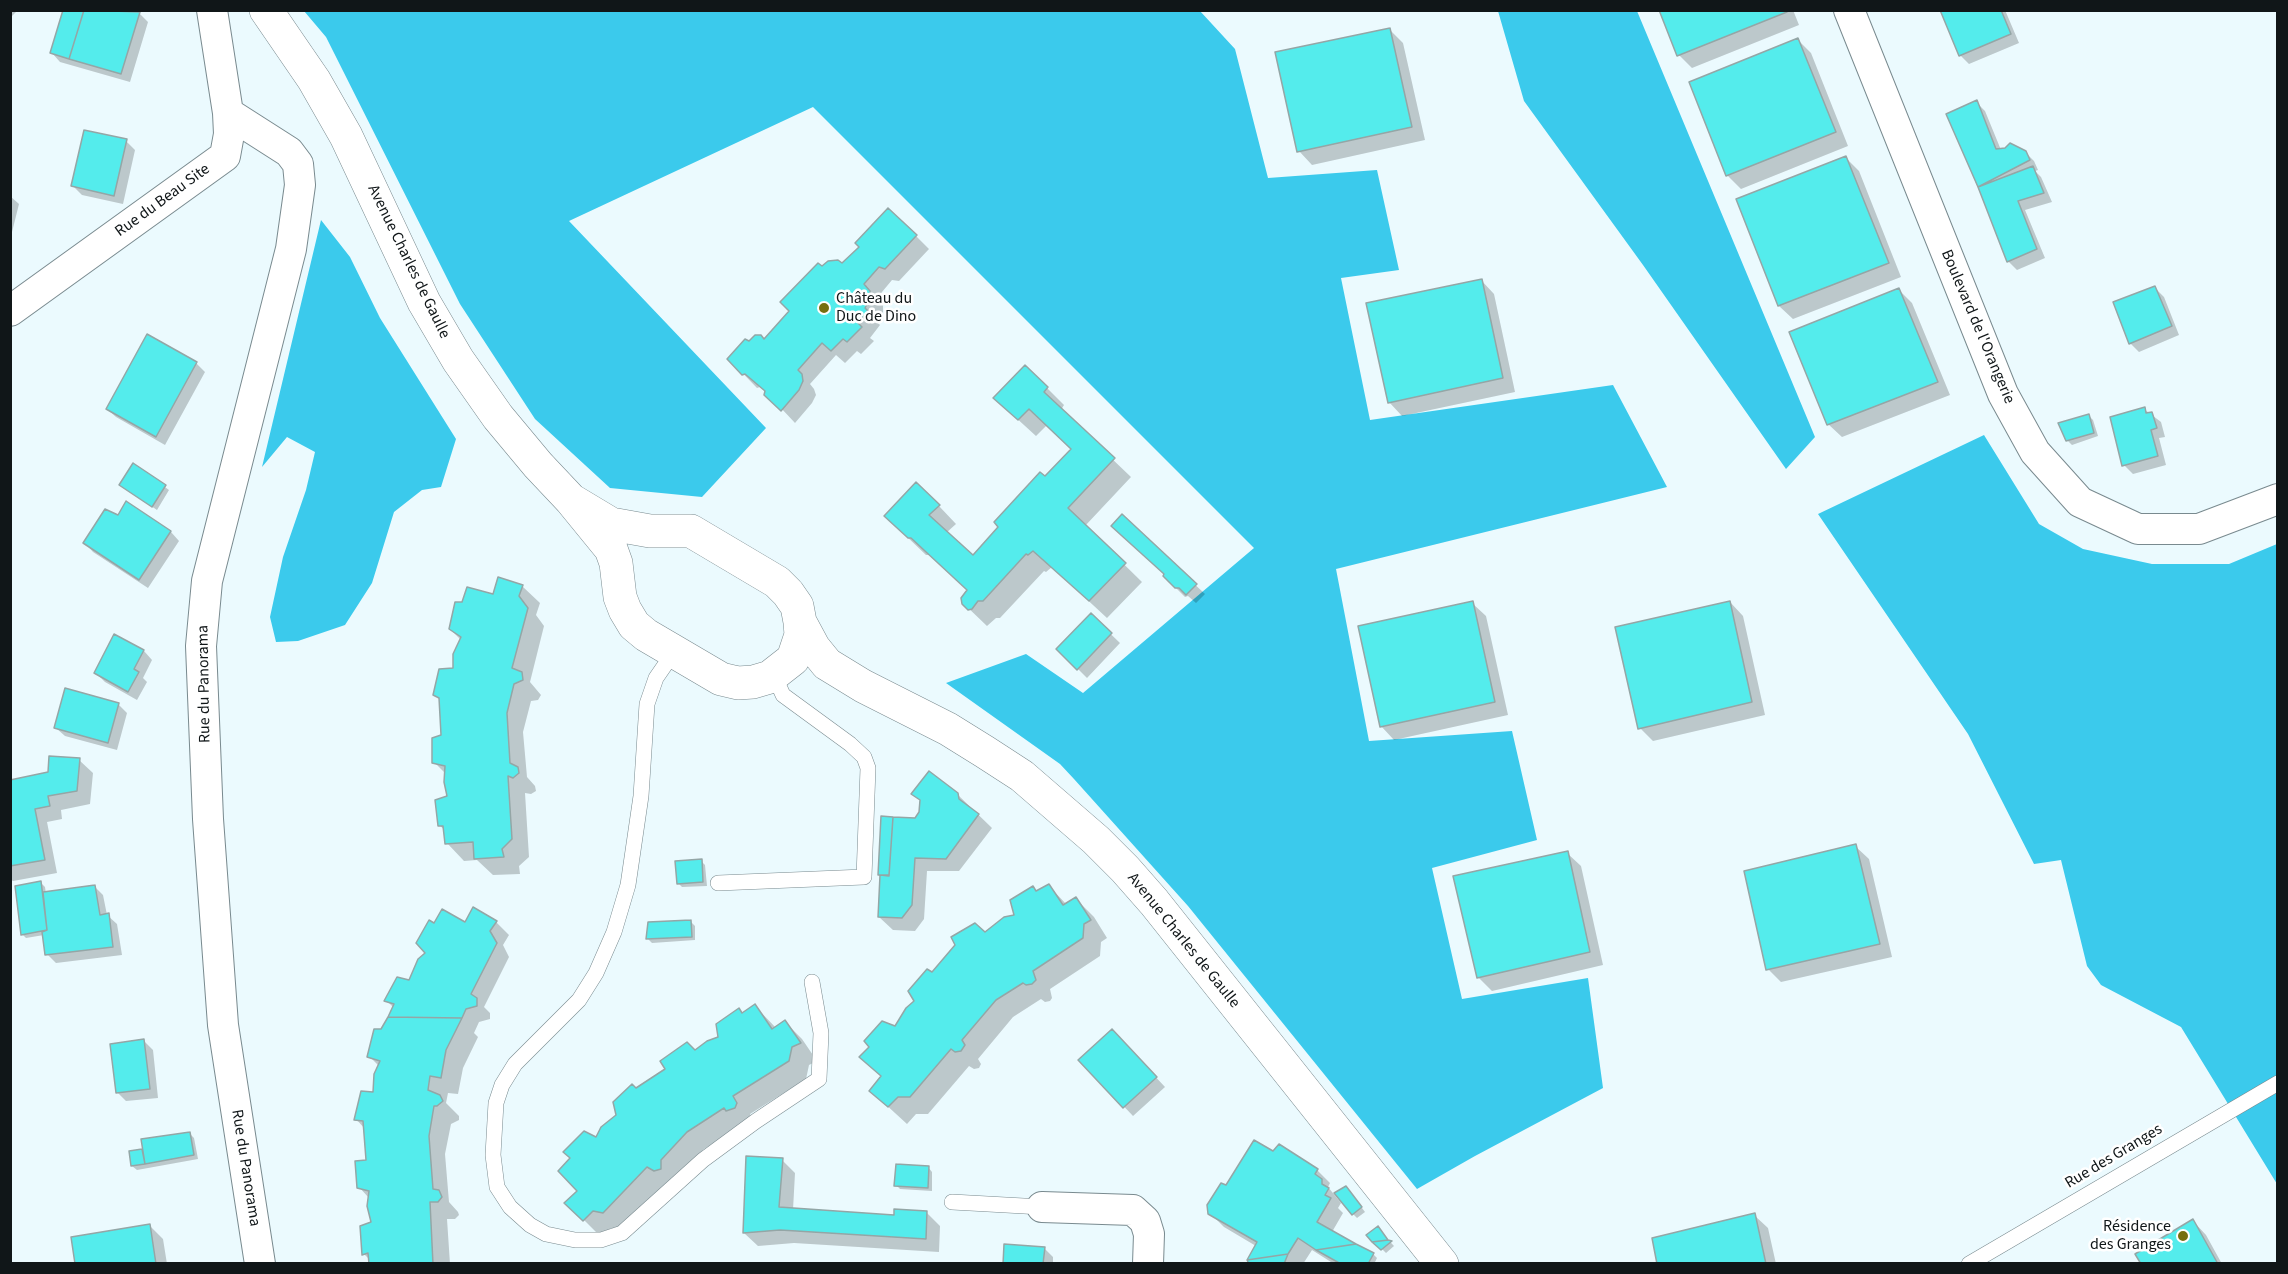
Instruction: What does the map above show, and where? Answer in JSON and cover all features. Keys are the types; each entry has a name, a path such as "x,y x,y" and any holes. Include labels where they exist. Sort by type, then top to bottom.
{"main road":[{"name":"Avenue Charles de Gaulle","path":"266,10 314,80 346,136 424,302 458,360 498,417 611,549 620,579"},
{"name":"Avenue Charles de Gaulle","path":"571,500 611,524 650,531 691,531 777,582 788,592 796,606 801,635 793,659 774,675"},
{"name":"Avenue Charles de Gaulle","path":"677,530 664,531 642,540 629,552 623,564 620,597 634,625 646,636 722,679 738,683 753,682 774,675 822,674 864,686"},
{"name":"Avenue Charles de Gaulle","path":"800,622 814,648 827,664 864,686 948,729 1022,776 1096,840 1154,902 1440,1263"}],"street":[{"name":"Rue du Beau Site","path":"10,311 225,156 229,134 228,113 212,10"},
{"name":"Boulevard de l'Orangerie","path":"1849,10 2002,394 2035,452 2080,502 2138,529 2199,529 2277,499"},
{"name":"Rue du Panorama","path":"228,113 289,152 298,164 300,185 291,249 207,581 201,646 208,819 224,1025 260,1263"},
{"path":"1042,1207 1133,1210 1145,1221 1149,1234 1148,1263"}],"lane":[{"path":"674,652 656,678 647,704 641,796 628,885 614,932 596,973 579,1000 515,1064 502,1085 496,1104 493,1155 497,1187 510,1207 530,1225 546,1234 575,1240 601,1240 622,1233 703,1160 819,1079 821,1033 812,982"},
{"path":"718,883 864,877 868,768 864,758 850,744 783,695 774,675"},
{"name":"Rue des Granges","path":"1969,1263 2277,1083"},
{"path":"952,1202 1042,1207"}],"shaded area":[{"path":"304,11 1200,11 1235,49 1268,178 1377,170 1399,270 1341,278 1370,420 1613,385 1667,487 1336,569 1369,741 1512,731 1537,840 1432,868 1462,999 1588,978 1603,1088 1417,1189 1188,906 1074,779 1060,764 946,683 1026,654 1083,693 1254,548 813,107 569,221 766,428 702,497 610,488 535,419 460,304 326,37"},
{"path":"1498,11 1637,11 1815,437 1786,469 1643,265 1524,101"},
{"path":"321,220 350,257 380,318 456,439 441,487 422,490 394,512 372,583 345,625 298,641 276,642 270,617 283,557 306,490 315,452 287,437 262,467"},
{"path":"1984,435 2039,524 2083,549 2152,564 2229,564 2277,544 2277,1184 2181,1027 2101,985 2087,966 2061,860 2034,864 1968,734 1818,514"}],"building":[{"path":"63,10 84,10 69,59 50,53"},
{"path":"84,10 140,12 121,74 69,59"},
{"path":"1659,10 1786,10 1787,12 1677,56"},
{"path":"1940,10 2001,10 2011,34 1959,56"},
{"path":"1390,28 1412,127 1297,152 1275,52"},
{"path":"1798,38 1836,132 1726,176 1689,82"},
{"path":"1977,100 1996,149 2005,148 2010,143 2026,151 2030,160 1978,187 1946,114"},
{"path":"84,130 127,139 114,196 71,186"},
{"path":"1846,156 1889,263 1778,306 1736,199"},
{"path":"2033,166 2044,193 2018,201 2037,249 2007,262 1978,187"},
{"path":"888,208 917,235 885,269 879,267 864,284 870,291 870,299 865,308 868,311 858,323 862,327 847,342 843,339 831,351 822,343 798,370 802,374 803,381 799,390 781,411 764,395 765,391 745,374 742,375 727,359 745,339 749,341 755,335 761,335 764,339 789,311 780,302 818,263 822,266 828,261 838,260 842,263 859,247 855,243"},
{"path":"1482,279 1503,378 1388,403 1366,303"},
{"path":"2155,286 2172,326 2129,344 2113,302"},
{"path":"1899,288 1938,382 1827,425 1789,332"},
{"path":"147,334 197,362 156,437 106,409"},
{"path":"1025,365 1048,387 1044,392 1115,458 1068,508 1126,563 1089,601 1033,551 1026,554 983,601 978,601 972,609 968,610 962,604 961,598 967,590 884,516 916,482 940,505 929,515 973,555 998,527 994,522 1040,472 1045,476 1071,449 1029,409 1018,420 993,398"},
{"path":"2145,407 2146,413 2152,412 2157,428 2151,430 2158,456 2122,466 2110,417"},
{"path":"2089,414 2094,433 2066,441 2058,423"},
{"path":"133,463 166,485 152,507 119,485"},
{"path":"126,501 171,531 139,580 83,543 105,509 118,515"},
{"path":"1122,514 1197,584 1186,595 1179,588 1175,588 1163,576 1164,574 1111,526"},
{"path":"498,577 523,585 519,596 528,608 512,668 522,672 523,680 514,684 507,713 510,763 518,767 519,773 513,778 508,776 512,839 502,849 504,857 474,859 473,842 445,844 443,826 438,826 435,800 447,796 444,782 445,766 432,763 432,738 441,735 439,698 433,695 439,669 453,668 453,654 461,637 449,629 455,602 462,602 467,587 493,594"},
{"path":"1473,601 1495,702 1380,727 1358,626"},
{"path":"1730,601 1752,702 1638,729 1615,627"},
{"path":"1091,613 1112,633 1077,670 1056,649"},
{"path":"114,634 144,650 134,669 139,672 128,692 94,673"},
{"path":"65,688 119,703 108,743 54,728"},
{"path":"49,756 80,758 77,791 48,796 50,806 35,809 45,860 10,866 10,780 48,772"},
{"path":"929,771 958,793 959,799 979,814 946,859 915,858 912,905 902,918 878,917 880,875 889,876 893,817 915,818 919,812 920,800 911,794"},
{"path":"881,816 893,817 889,875 878,875"},
{"path":"1856,844 1880,944 1766,970 1744,871"},
{"path":"1568,851 1590,952 1477,978 1453,876"},
{"path":"702,859 703,882 677,884 675,861"},
{"path":"41,881 47,930 21,935 15,886"},
{"path":"1049,884 1063,905 1076,897 1091,920 1084,924 1083,938 1033,971 1036,980 1032,984 1023,983 996,1000 962,1040 965,1045 961,1051 955,1052 951,1049 910,1097 898,1097 888,1107 869,1091 881,1076 859,1057 869,1047 864,1041 882,1021 895,1026 906,1008 914,1001 908,991 927,969 932,972 955,945 951,937 975,923 985,932 1004,917 1014,915 1010,900 1033,886 1036,891"},
{"path":"95,885 100,915 109,913 113,947 45,955 42,932 47,930 43,892"},
{"path":"473,907 497,921 490,931 497,943 471,994 477,998 477,1006 466,1009 462,1018 388,1017 394,1004 384,1001 397,977 409,980 418,959 425,953 416,943 429,920 434,923 442,909 465,922"},
{"path":"691,920 692,937 646,939 648,922"},
{"path":"755,1004 772,1029 785,1020 801,1043 792,1047 789,1061 733,1096 737,1103 735,1108 726,1111 724,1108 687,1132 661,1160 661,1169 654,1171 647,1167 603,1213 593,1211 583,1221 564,1203 577,1191 558,1171 570,1158 563,1152 584,1131 596,1137 601,1127 616,1115 613,1102 632,1084 636,1088 665,1069 660,1061 687,1042 695,1050 707,1041 718,1037 716,1024 739,1008 742,1013"},
{"path":"388,1017 462,1018 446,1050 441,1078 430,1076 428,1090 440,1095 443,1101 434,1106 429,1136 433,1189 439,1190 442,1197 438,1202 430,1202 433,1264 369,1264 368,1253 362,1255 360,1226 371,1222 367,1206 369,1191 357,1188 355,1161 366,1160 363,1121 354,1120 361,1091 373,1092 374,1074 380,1061 367,1057 374,1029 381,1029"},
{"path":"1112,1029 1157,1077 1123,1108 1078,1060"},
{"path":"144,1039 150,1089 116,1093 110,1044"},
{"path":"190,1132 194,1155 145,1164 141,1139"},
{"path":"1254,1140 1273,1151 1279,1144 1318,1169 1315,1174 1322,1179 1322,1184 1329,1188 1325,1195 1331,1198 1317,1222 1356,1244 1316,1250 1298,1238 1288,1254 1247,1260 1257,1242 1208,1214 1207,1205 1221,1183 1226,1185"},
{"path":"142,1149 145,1164 131,1166 129,1151"},
{"path":"746,1156 783,1158 779,1207 894,1215 894,1209 927,1211 926,1239 780,1230 743,1233"},
{"path":"896,1164 929,1166 928,1188 894,1186"},
{"path":"1346,1186 1362,1207 1352,1215 1334,1193"},
{"path":"1755,1213 1766,1264 1657,1264 1652,1238"},
{"name":"Résidence des Granges","path":"2193,1219 2218,1264 2141,1264 2135,1254"},
{"path":"150,1224 156,1264 75,1264 71,1237"},
{"path":"1378,1226 1388,1240 1372,1242 1366,1235"},
{"path":"1392,1241 1381,1250 1372,1242"},
{"path":"1004,1244 1045,1247 1043,1264 1003,1264"},
{"path":"1356,1244 1374,1253 1368,1264 1341,1264 1316,1250"},
{"path":"1288,1254 1284,1264 1249,1264 1247,1260"}],"place":[{"name":"Château du Duc de Dino","path":"824,308"},
{"name":"Résidence des Granges","path":"2183,1236"}]}
